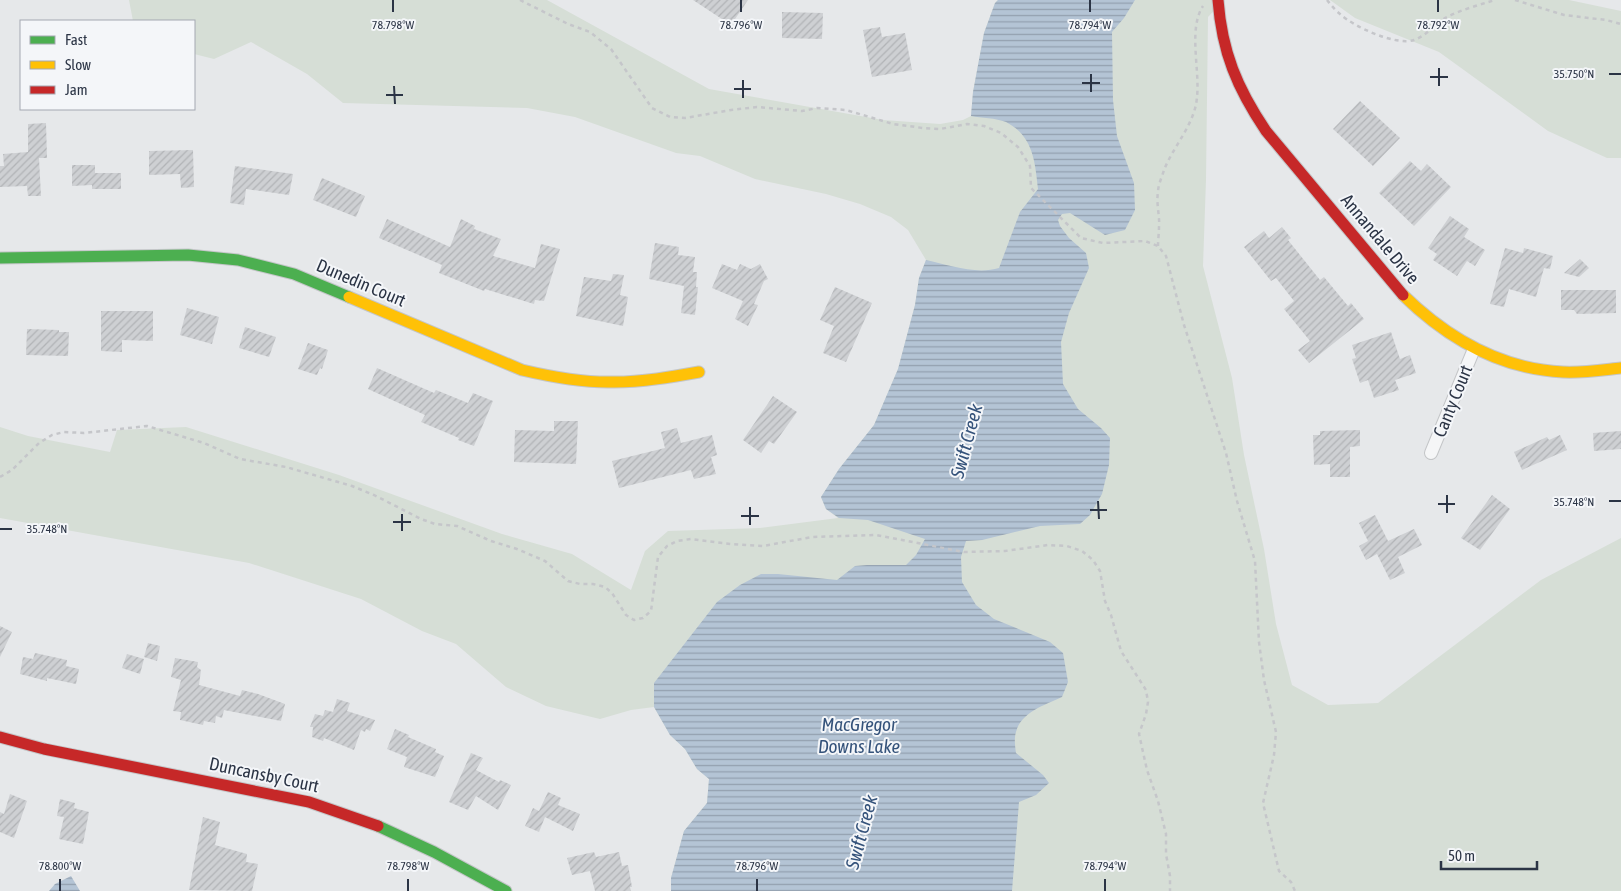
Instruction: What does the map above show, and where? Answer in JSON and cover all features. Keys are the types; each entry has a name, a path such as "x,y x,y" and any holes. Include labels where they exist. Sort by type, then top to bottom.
{"street":[{"name":"Annandale Drive","path":"1213,2 1229,65 1250,109 1266,131 1413,306 1443,330 1474,349 1514,364 1553,372 1596,371 1621,368"},
{"name":"Dunedin Court","path":"0,258 188,255 238,260 294,274 522,370 574,380 627,382 699,372"},
{"name":"Canty Court","path":"1431,453 1474,349"},
{"name":"Duncansby Court","path":"0,737 44,749 309,802 334,809 404,837 506,891"}],"path":[{"path":"520,0 568,24 590,32 611,50 652,108 670,117 685,118 757,107 802,111 817,108 846,110 893,124 923,128 940,128 967,124 984,126 1001,133 1018,147 1030,166 1031,188 1081,238 1089,241 1103,242 1145,241 1158,246 1166,256 1184,325 1226,453 1237,501 1255,561 1258,642 1264,680 1276,732 1274,755 1263,803 1279,871 1292,882 1294,891"},
{"path":"1327,0 1341,15 1360,27 1383,37 1403,42 1414,40 1445,19 1495,0"},
{"path":"1515,0 1564,15 1606,20 1621,24"},
{"path":"1158,246 1160,227 1158,191 1165,169 1187,129 1197,100 1198,78 1195,26 1198,14 1203,6 1213,2"},
{"path":"0,477 12,470 39,442 52,435 64,432 84,433 147,426 204,443 240,459 286,467 352,486 421,519 435,524 457,526 491,541 517,549 545,562 568,581 605,587 612,593 626,615 634,620 643,618 651,611 658,557 667,546 677,541 691,539 763,546 812,537 876,535 964,552 1005,551 1048,545 1067,546 1082,551 1093,560 1100,571 1105,601 1122,651 1146,690 1148,702 1139,734 1146,770 1158,800 1166,834 1170,891"}],"shaded area":[{"path":"129,0 547,0 709,89 883,120 940,124 963,120 971,116 973,92 984,33 995,3 998,0 1224,0 1208,17 1203,266 1232,378 1244,455 1264,549 1276,624 1292,685 1328,705 1378,703 1541,580 1621,538 1621,891 671,891 671,878 684,831 707,803 709,779 697,769 685,749 670,735 654,707 631,710 600,719 546,706 506,687 456,644 422,631 361,599 249,563 0,518 0,427 28,436 110,452 117,430 186,427 339,475 502,534 572,554 631,590 645,551 668,531 760,528 838,518 826,509 821,497 839,469 874,425 898,369 915,305 919,278 926,260 908,230 891,217 860,204 826,194 755,179 700,156 676,153 575,117 527,108 343,103 307,74 251,42 214,59 195,54 195,20 133,20"},
{"path":"1330,0 1569,0 1621,11 1621,158 1607,158 1548,131 1439,52 1355,18"}],"water":[{"name":"MacGregor Downs Lake","path":"998,0 1135,0 1124,18 1112,32 1113,100 1117,136 1134,183 1135,210 1125,230 1105,235 1070,213 1062,214 1058,220 1069,238 1086,253 1089,268 1069,313 1061,342 1063,384 1078,409 1110,438 1109,465 1102,494 1090,515 1080,524 1040,526 982,540 966,541 961,557 962,582 976,605 994,619 1050,642 1063,653 1068,682 1062,697 1028,714 1016,732 1016,753 1043,775 1049,783 1036,795 1019,802 1012,891 671,891 671,878 684,831 707,803 709,779 697,769 685,749 670,735 654,707 654,683 717,602 740,585 761,574 837,580 855,566 906,565 916,555 925,539 868,520 839,518 826,509 821,497 839,469 874,425 898,369 915,305 919,278 926,260 972,270 999,268 1020,212 1038,189 1034,159 1022,134 1006,122 971,116 973,92 984,33 995,3"},
{"path":"71,876 80,891 49,891 55,884"}],"building":[{"path":"693,0 748,0 731,25"},
{"path":"782,12 823,13 822,39 782,38"},
{"path":"880,27 882,37 905,33 912,70 872,77 863,30"},
{"path":"1360,101 1400,138 1373,166 1333,129"},
{"path":"46,123 47,158 39,158 41,196 28,196 27,186 0,187 0,166 4,166 3,154 28,152 28,124"},
{"path":"193,150 194,187 181,188 180,174 149,175 149,151"},
{"path":"1410,161 1421,171 1427,164 1451,187 1414,226 1379,193"},
{"path":"72,165 95,165 95,173 121,173 121,189 92,189 92,185 72,186"},
{"path":"235,166 293,174 289,195 246,189 244,205 230,203"},
{"path":"322,178 365,196 356,217 313,200"},
{"path":"1450,216 1469,229 1464,237 1485,250 1475,266 1467,261 1457,276 1433,260 1437,254 1428,248"},
{"path":"387,219 450,247 461,219 475,226 474,229 501,239 493,256 535,268 541,244 560,249 544,301 535,300 534,304 485,289 484,291 439,273 442,265 379,238"},
{"path":"1282,227 1291,238 1288,240 1320,280 1324,277 1348,306 1351,303 1364,319 1309,363 1298,350 1310,341 1284,309 1294,301 1276,278 1271,281 1244,247 1264,231 1269,238"},
{"path":"655,243 679,247 678,255 695,257 693,272 697,272 696,287 698,287 695,315 681,313 684,286 649,279"},
{"path":"1505,248 1523,253 1524,248 1553,256 1550,269 1544,268 1536,297 1509,289 1504,307 1490,304"},
{"path":"1580,259 1589,268 1579,277 1564,273"},
{"path":"722,264 737,270 740,264 751,269 760,264 768,279 764,281 754,304 758,305 748,326 735,319 743,301 712,288"},
{"path":"613,274 624,275 620,295 628,297 623,326 576,316 584,277 611,281"},
{"path":"835,287 872,303 846,362 823,353 834,326 820,320"},
{"path":"1561,290 1616,290 1616,313 1577,314 1574,310 1561,310"},
{"path":"187,308 219,317 212,344 180,335"},
{"path":"101,311 153,311 153,341 122,340 122,352 101,351"},
{"path":"245,327 276,337 269,357 239,348"},
{"path":"27,329 69,332 68,356 26,355"},
{"path":"1391,332 1400,359 1410,355 1416,373 1395,380 1399,390 1374,398 1368,380 1360,383 1352,359 1356,358 1352,345"},
{"path":"308,343 328,350 322,369 320,368 317,375 298,369"},
{"path":"377,368 434,393 436,390 468,403 473,393 493,401 474,446 421,422 425,415 368,389"},
{"path":"773,396 797,412 774,444 769,441 761,453 743,440"},
{"path":"554,421 578,421 576,464 514,462 515,430 554,431"},
{"path":"677,428 681,443 712,435 717,455 711,457 716,474 694,479 691,470 619,488 612,461 665,448 661,432"},
{"path":"1360,430 1360,446 1350,447 1350,477 1330,477 1330,464 1314,465 1313,435 1320,435 1320,431"},
{"path":"1621,431 1621,449 1594,451 1593,433"},
{"path":"1560,435 1567,450 1522,470 1514,452 1547,437 1549,440"},
{"path":"1492,495 1510,509 1480,550 1461,538"},
{"path":"1375,515 1388,541 1414,529 1422,545 1398,557 1405,573 1390,580 1377,554 1366,560 1359,546 1368,541 1359,523"},
{"path":"0,626 12,632 0,657"},
{"path":"148,643 160,646 157,661 144,657"},
{"path":"35,653 67,660 66,666 79,669 76,684 47,678 47,681 20,674 23,657 33,659"},
{"path":"127,654 144,659 140,674 122,668"},
{"path":"175,658 198,662 197,667 201,670 199,685 240,696 242,690 285,704 281,721 224,710 222,718 216,716 215,723 204,721 203,725 180,720 181,712 173,711 181,680 171,677"},
{"path":"337,699 350,703 347,711 375,720 370,731 366,729 365,732 361,730 354,750 324,738 323,741 312,737 313,727 310,727 315,714 323,716 325,710 333,712"},
{"path":"395,729 436,749 435,752 444,756 435,777 404,767 407,757 387,749"},
{"path":"471,753 483,758 476,770 499,782 500,780 511,785 498,810 476,796 468,810 449,802"},
{"path":"548,792 561,798 558,805 580,814 573,831 545,817 539,832 525,826 533,808 539,811"},
{"path":"10,794 27,801 14,838 0,832 0,812 4,814"},
{"path":"60,799 75,803 74,808 89,812 83,844 59,839 64,817 57,816"},
{"path":"203,817 220,822 215,845 247,854 246,862 258,864 252,891 189,890"},
{"path":"594,852 596,857 619,852 622,866 628,865 631,891 595,891 590,871 572,875 567,858"}],"traffic: fast":[{"path":"0,258 188,255 238,260 294,274 349,297"},
{"path":"378,826 434,852 506,891"}],"traffic: slow":[{"path":"1403,295 1438,325 1476,348 1497,358 1540,370 1563,372 1585,372 1621,368"},
{"path":"349,297 533,373 591,382 625,382 699,372"}],"traffic: jam":[{"path":"1218,0 1227,53 1239,84 1266,131 1403,295"},
{"path":"0,737 44,749 309,802 378,826"}],"water label":[{"name":"Swift Creek","path":"966,441"},
{"name":"Swift Creek","path":"861,832"}]}
